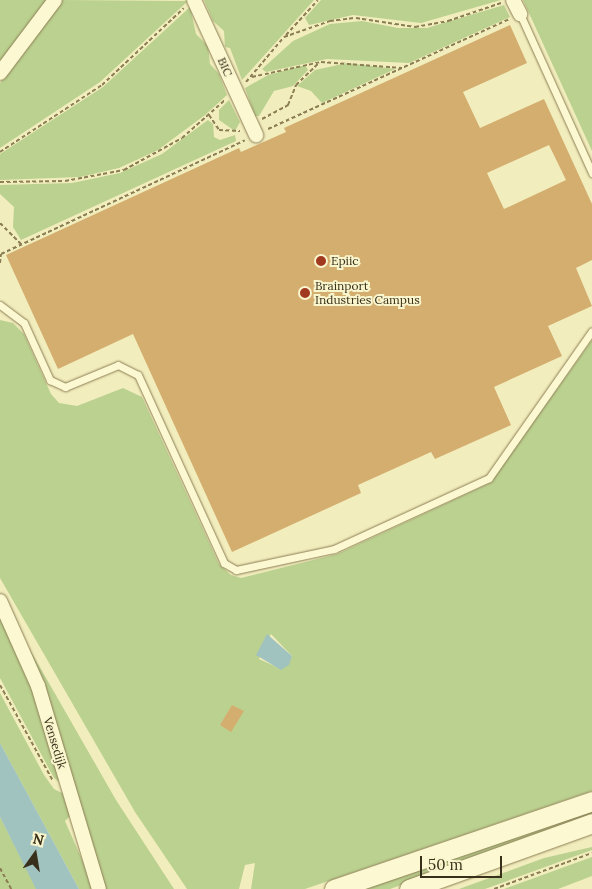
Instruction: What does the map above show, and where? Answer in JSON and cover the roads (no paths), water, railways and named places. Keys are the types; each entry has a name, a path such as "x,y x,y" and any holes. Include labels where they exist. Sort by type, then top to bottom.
{"main road":[{"path":"334,889 592,801"},
{"path":"409,889 592,823"}],"street":[{"path":"0,73 54,0"},
{"path":"511,0 520,14"},
{"name":"BIC","path":"192,2 253,130"},
{"name":"Vensedijk","path":"0,601 38,686 99,889"}],"lane":[{"path":"520,14 592,173"},
{"path":"0,305 24,323 50,380 65,387 118,365 138,375 224,564 236,570 334,549 489,478 592,331"}],"water":[{"path":"267,634 292,656 289,665 281,670 256,655"},
{"path":"0,743 79,889 36,889 0,817"}],"place":[{"name":"Epiic","path":"321,261"},
{"name":"Brainport Industries Campus","path":"305,293"}]}
